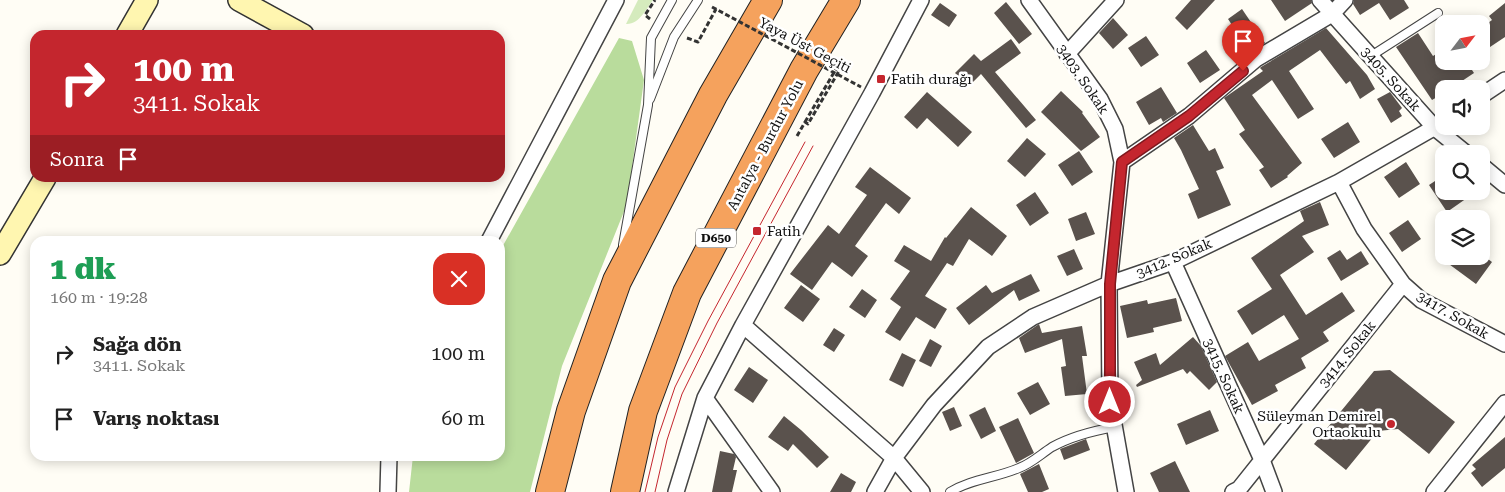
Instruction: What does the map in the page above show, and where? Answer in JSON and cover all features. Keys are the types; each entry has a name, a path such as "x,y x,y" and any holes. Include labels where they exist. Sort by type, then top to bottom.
{"highway":[{"path":"550,492 571,411 617,281 713,95 768,0"},
{"name":"Antalya - Burdur Yolu","path":"625,492 643,411 687,293 804,70 846,0"}],"street":[{"path":"130,30 147,0"},
{"path":"239,0 295,30"},
{"path":"492,236 616,0"},
{"path":"676,492 706,398 742,325 872,93 921,0"},
{"name":"3403. Sokak","path":"1029,0 1100,99 1115,129 1122,162 1110,284 1110,402 1126,492"},
{"path":"1067,54 1116,0"},
{"name":"3405. Sokak","path":"1320,0 1371,56 1435,120"},
{"path":"1122,162 1189,116 1256,59 1332,14 1345,0"},
{"path":"1490,90 1505,80"},
{"name":"3412. Sokak","path":"875,492 894,458 934,405 988,347 1033,317 1110,284 1173,262 1339,182 1435,128"},
{"name":"3405. Sokak","path":"1449,135 1459,145"},
{"path":"1490,172 1505,185"},
{"path":"0,254 43,182"},
{"name":"3417. Sokak","path":"1339,182 1364,230 1403,284 1421,300 1505,344"},
{"name":"3415. Sokak","path":"1173,262 1262,460 1274,492"},
{"name":"3414. Sokak","path":"1233,492 1239,489 1403,284"},
{"path":"742,325 894,458 922,492"},
{"path":"706,398 772,492"},
{"path":"1434,492 1505,403"},
{"path":"388,492 389,461"}],"lane":[{"path":"617,281 648,105 651,38 672,0"},
{"path":"648,105 674,37 698,0"},
{"path":"1371,56 1438,13"},
{"path":"950,492 966,483 1000,476 1022,467 1069,438 1115,427"}],"path":[{"name":"Yaya Üst Geçiti","path":"698,42 714,8 835,71 861,88"},
{"path":"797,136 835,71"}],"green space":[{"path":"638,0 653,0 635,22 626,24"},
{"path":"619,38 632,41 644,80 627,204 562,366 530,492 409,492 412,461 505,461 505,242"}],"building":[{"path":"1191,0 1215,0 1187,30 1175,18"},
{"path":"1271,0 1311,0 1312,3 1285,21"},
{"path":"1354,0 1404,0 1409,8 1390,20 1379,3 1360,15 1353,4"},
{"path":"1006,2 1032,34 1019,44 994,13"},
{"path":"940,3 957,15 949,27 931,15"},
{"path":"1505,3 1505,37 1490,47 1490,21 1492,20 1490,15"},
{"path":"1242,9 1265,43 1250,52 1228,19"},
{"path":"1113,18 1128,35 1113,49 1099,33"},
{"path":"1326,28 1367,75 1375,89 1360,99 1350,81 1346,84 1320,50 1289,71 1314,109 1298,119 1272,80 1252,95 1302,163 1288,177 1271,188 1259,170 1264,167 1239,134 1245,130 1224,98 1263,71 1261,67"},
{"path":"1418,33 1433,56 1435,55 1435,70 1472,70 1474,73 1464,80 1435,80 1435,98 1432,100 1396,47"},
{"path":"1146,36 1159,55 1141,67 1128,48"},
{"path":"1011,39 1021,53 995,72 1036,120 1026,128 981,74 969,86 955,73 974,54 981,61"},
{"path":"1206,50 1220,70 1200,83 1187,63"},
{"path":"1161,87 1177,113 1163,122 1161,118 1149,125 1136,102"},
{"path":"1061,91 1083,112 1100,137 1081,151 1041,112"},
{"path":"927,92 972,132 958,147 927,118 917,129 904,117"},
{"path":"1390,92 1402,108 1399,111 1402,116 1391,123 1377,99"},
{"path":"1348,122 1360,142 1334,158 1321,139"},
{"path":"1193,125 1209,151 1215,148 1224,168 1216,171 1231,205 1198,219 1188,194 1199,189 1174,138"},
{"path":"1027,138 1046,154 1025,177 1007,161"},
{"path":"1079,151 1093,172 1072,186 1058,165"},
{"path":"1406,162 1420,184 1399,198 1384,177"},
{"path":"870,167 911,198 899,214 886,203 855,246 868,256 852,277 832,262 812,290 790,274 828,225 839,234 867,195 855,187"},
{"path":"1435,181 1435,194 1429,185"},
{"path":"1035,192 1049,213 1030,226 1016,205"},
{"path":"1439,200 1464,200 1450,210 1446,210"},
{"path":"1320,202 1329,225 1302,236 1314,252 1280,275 1306,315 1342,292 1355,311 1323,332 1329,341 1301,358 1306,368 1275,385 1278,391 1252,405 1225,356 1248,342 1259,361 1299,339 1284,315 1252,335 1237,311 1272,289 1251,258 1304,221 1300,211"},
{"path":"971,207 1007,236 992,256 969,239 953,266 947,263 925,296 947,309 935,329 916,317 900,341 885,332 901,307 890,299 910,271 894,261 904,245 931,261 945,237"},
{"path":"1086,212 1095,234 1076,241 1068,219"},
{"path":"1408,220 1421,239 1402,252 1389,233"},
{"path":"1074,249 1083,269 1067,276 1057,256"},
{"path":"1340,250 1347,260 1361,251 1369,264 1341,281 1327,258"},
{"path":"1450,265 1490,265 1476,284"},
{"path":"1031,274 1040,291 1019,301 1014,290 969,325 956,308 986,285 992,293"},
{"path":"801,285 820,299 803,322 784,308"},
{"path":"862,289 877,300 865,318 849,307"},
{"path":"1176,298 1182,321 1153,328 1154,332 1127,338 1120,306 1147,300 1148,304"},
{"path":"1039,324 1042,333 1082,326 1087,356 1082,356 1087,394 1065,396 1061,367 1066,366 1062,339 1025,353 1019,338"},
{"path":"834,328 845,335 834,352 823,345"},
{"path":"1193,337 1201,346 1217,382 1209,390 1190,371 1187,374 1183,369 1137,387 1136,385 1142,380 1134,362 1156,353 1160,365"},
{"path":"930,339 942,346 931,367 919,361"},
{"path":"902,353 916,360 903,387 889,380"},
{"path":"749,367 768,380 753,403 734,390"},
{"path":"1390,370 1455,422 1429,454 1398,429 1378,431 1346,470 1314,444 1374,371"},
{"path":"1038,382 1050,404 1030,415 1017,393"},
{"path":"954,407 962,426 950,431 942,412"},
{"path":"985,407 996,431 981,439 969,415"},
{"path":"1210,410 1219,431 1186,445 1177,424"},
{"path":"784,416 829,457 817,468 793,444 788,451 768,437"},
{"path":"1018,418 1034,453 1016,463 999,427"},
{"path":"1505,437 1505,468 1482,487 1471,473 1476,469 1472,465"},
{"path":"1086,439 1090,450 1064,460 1060,449"},
{"path":"720,451 734,454 736,457 733,470 737,470 732,492 712,492"},
{"path":"1175,461 1190,492 1159,492 1150,473"},
{"path":"1039,464 1049,489 1042,492 1028,492 1020,474"},
{"path":"841,473 856,482 851,492 830,492"}],"tram line":[{"path":"645,492 658,437 675,387 708,321 805,142"},
{"path":"655,492 667,440 682,394 717,323 813,146"}],"place":[{"name":"Fatih durağı","path":"881,79"},
{"name":"Fatih","path":"757,231"},
{"name":"Süleyman Demirel Ortaokulu","path":"1391,424"}],"route":[{"path":"1110,402 1110,284 1122,162 1189,116 1243,71"}]}
